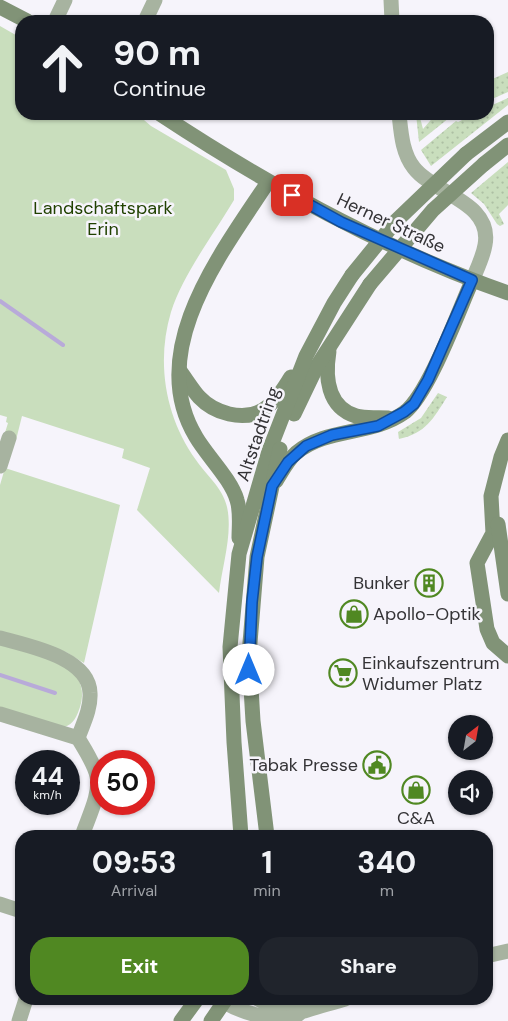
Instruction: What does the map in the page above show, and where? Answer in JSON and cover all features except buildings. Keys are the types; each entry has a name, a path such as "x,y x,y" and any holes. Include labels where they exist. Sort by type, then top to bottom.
{"main road":[{"path":"0,7 15,15"},
{"name":"Herner Straße","path":"170,120 268,182 341,222 472,280 508,293"},
{"name":"Altstadtring","path":"241,830 230,631 239,554 269,451 306,356 334,303 352,275 396,221 466,154 508,122"},
{"name":"Altstadtring","path":"266,830 253,721 249,655 257,557 275,465 298,402 330,346 370,284 433,210 508,145"},
{"path":"239,554 238,501 186,420 178,390 181,343 202,290 268,182"},
{"path":"272,486 288,462 306,446 332,435 378,426 404,412 420,396 472,280"},
{"path":"330,346 326,373 333,397 340,406 356,416 392,419"},
{"path":"180,371 199,397 211,407 222,413 244,415 262,410 278,397 306,356"},
{"path":"508,440 501,457 491,496 493,534 478,563 487,629 494,643 508,656"},
{"path":"508,456 497,497 499,539 508,594"},
{"path":"181,1021 193,1005"},
{"path":"211,1021 220,1005"}],"street":[{"path":"58,15 65,0"},
{"path":"148,15 155,0"},
{"path":"391,0 392,15"},
{"path":"400,120 403,144 413,167 426,180 462,201 480,218 486,233 486,243 472,280"},
{"path":"0,466 9,438"},
{"path":"0,638 55,655 81,670 89,683 90,694 89,706 78,738"},
{"path":"0,714 78,738 98,779 96,792 84,830"},
{"path":"0,904 15,908"},
{"path":"493,954 508,951"},
{"path":"19,1021 24,1005"},
{"path":"231,1005 246,1015 263,1020 282,1016 293,1018 300,1012 324,1005"},
{"path":"266,1005 282,1016"}],"green space":[{"name":"Landschaftspark Erin","path":"0,26 15,35 15,120 144,120 226,170 234,189 234,200 191,269 176,298 166,331 164,350 166,389 177,426 196,460 222,494 227,507 229,517 228,539 219,593 137,510 150,468 122,458 124,449 22,416 16,440 4,436 8,423 6,422 7,417 0,415"},
{"path":"508,72 508,92 494,98 494,78"},
{"path":"508,98 508,105 494,116 494,104"},
{"path":"417,120 421,120 423,129 431,120 446,120 419,142"},
{"path":"462,120 489,120 431,166 421,150 456,121"},
{"path":"508,162 508,205 499,214 504,224 500,226 484,204 471,193"},
{"path":"438,393 447,397 428,424 416,433 399,439 398,432 421,418"},
{"path":"5,468 120,505 84,663 66,652 0,631 0,485"},
{"path":"0,642 57,662 73,672 81,686 82,696 78,714 70,724 64,727 0,710"}],"waterway":[{"path":"0,301 63,345"},
{"path":"0,675 55,693"}],"place":[{"name":"Bunker","path":"429,583"},
{"name":"Apollo-Optik","path":"354,614"},
{"name":"Einkaufszentrum Widumer Platz","path":"343,673"},
{"name":"Tabak Presse","path":"377,765"},
{"name":"C&A","path":"416,790"}],"route":[{"path":"249,670 252,602 257,557 272,486 288,462 306,446 332,435 378,426 404,412 414,404 428,380 472,280 341,222 292,195"}]}
